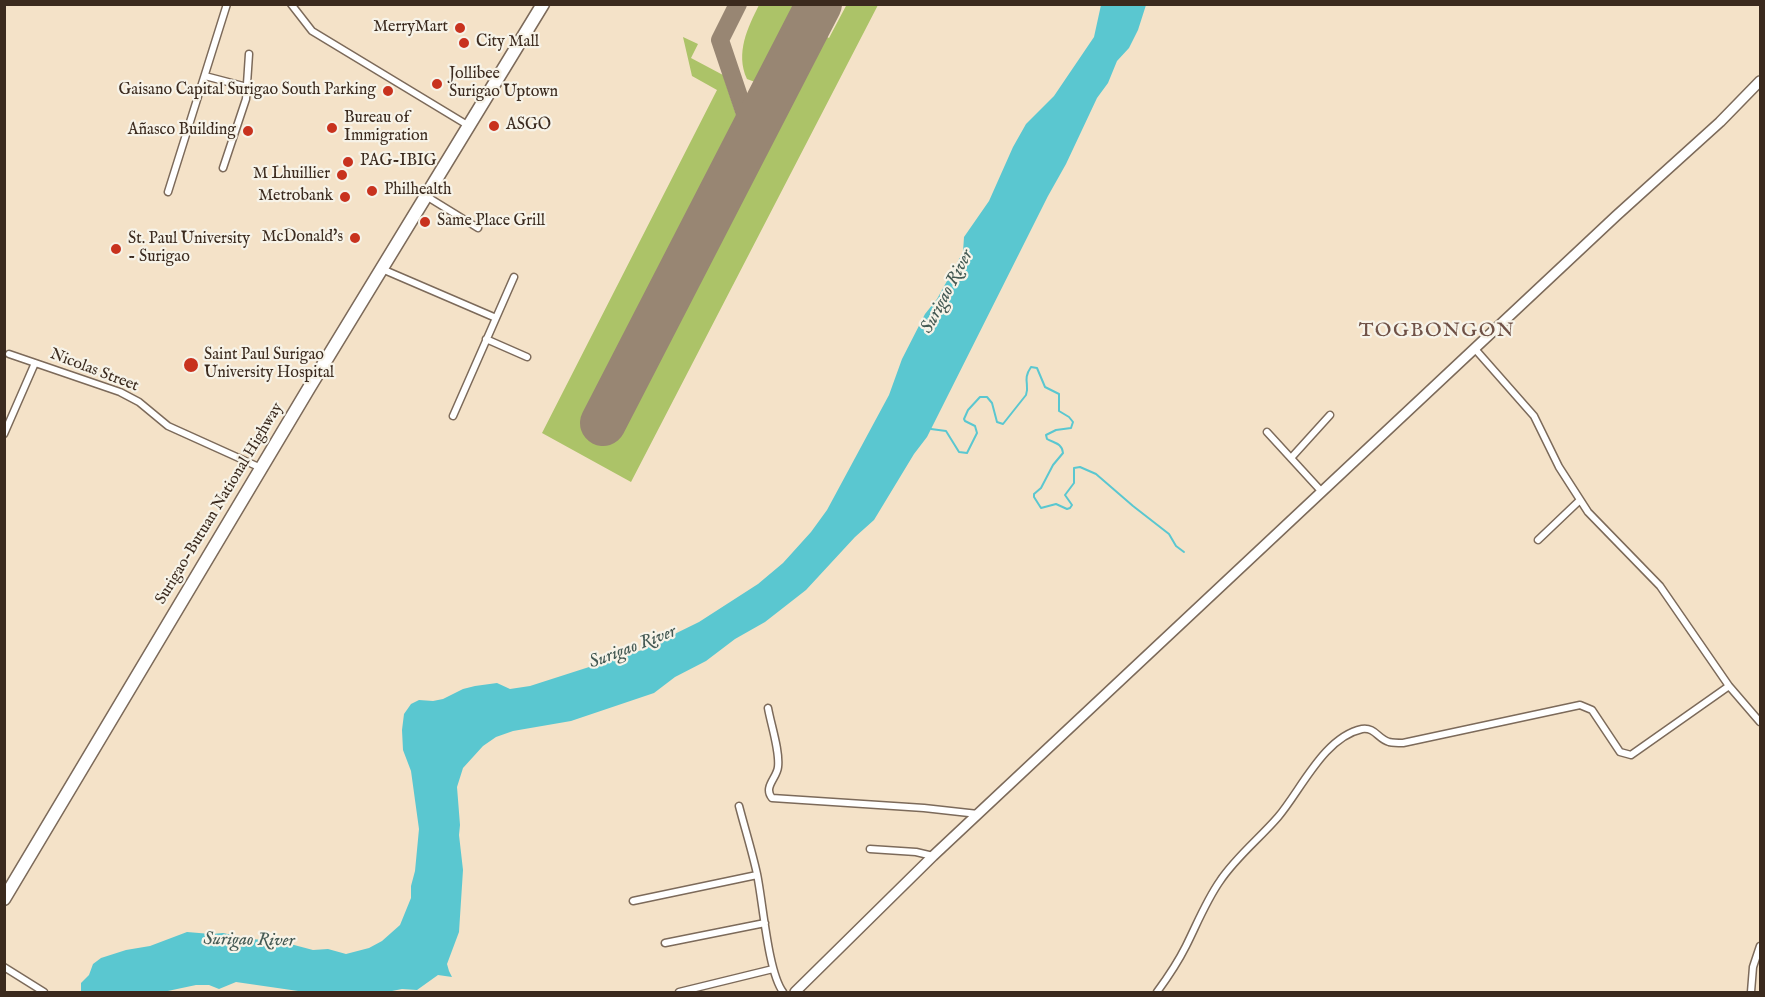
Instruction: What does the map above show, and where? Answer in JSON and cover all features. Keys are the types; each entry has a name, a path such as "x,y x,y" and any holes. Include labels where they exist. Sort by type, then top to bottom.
{"highway":[{"name":"Surigao-Butuan National Highway","path":"4,899 261,468 543,4"}],"street":[{"path":"168,192 227,4"},
{"path":"291,4 312,31 469,126"},
{"path":"223,168 246,99 249,54"},
{"path":"205,76 248,87"},
{"path":"795,993 933,856 1720,122 1761,81"},
{"path":"426,196 478,228"},
{"path":"382,269 496,318"},
{"path":"453,417 514,277"},
{"path":"486,339 527,357"},
{"path":"1475,349 1534,416 1550,451 1588,512 1660,586 1729,686 1761,722"},
{"name":"Nicolas Street","path":"9,354 120,392 139,402 168,426 261,468"},
{"path":"4,434 35,363"},
{"path":"1291,458 1330,415"},
{"path":"1267,432 1322,492"},
{"path":"1538,540 1580,500"},
{"path":"1157,993 1176,964 1202,910 1220,881 1240,854 1277,818 1333,746 1345,736 1366,729 1375,731 1389,742 1403,743 1580,705 1592,710 1620,752 1631,755 1729,686"},
{"path":"768,708 778,765 768,788 772,798 979,814"},
{"path":"739,806 757,875 773,969 778,986 783,993"},
{"path":"870,849 916,852 933,856"},
{"path":"633,901 757,875"},
{"path":"665,943 765,923"},
{"path":"1750,993 1753,967 1761,946"},
{"path":"4,967 44,993"},
{"path":"679,993 773,969"}],"green space":[{"path":"847,4 878,5 631,482 542,433 717,90 692,76 683,37 698,44 691,58 723,75 739,124 588,414 620,431 825,36 829,38"},
{"path":"759,5 794,5 788,16 792,19 761,79 755,82 747,79 742,60 744,40"}],"water":[{"name":"Surigao River","path":"1101,5 1146,5 1129,48 1117,61 1108,83 1097,98 1066,164 927,437 914,454 874,520 806,590 765,622 735,639 706,661 675,677 654,693 571,721 513,731 496,737 483,746 463,768 457,787 463,870 459,932 447,964 452,977 438,975 417,990 402,989 387,992 305,992 236,982 219,989 209,985 196,985 163,992 81,992 81,983 89,975 93,964 101,958 126,950 150,946 187,932 223,933 250,939 279,941 313,950 328,949 346,954 369,948 382,941 400,925 411,898 415,871 419,829 411,771 403,750 402,730 404,714 411,704 419,700 443,699 475,686 497,683 510,689 530,686 642,650 699,622 758,584 783,563 827,510 889,395 902,359 925,314 937,299 963,252 964,237 989,201 1026,124 1054,96 1094,37"}],"waterway":[{"path":"931,429 946,431 959,452 967,453 977,433 975,426 964,419 968,410 980,397 987,397 992,403 997,422 1003,424 1026,395 1027,375 1031,367 1037,368 1045,387 1059,394 1059,411 1073,422 1071,428 1056,430 1046,435 1047,439 1059,445 1063,453 1053,465 1041,488 1034,494 1041,508 1056,504 1070,508 1072,505 1065,495 1074,483 1074,468 1080,467 1096,474 1169,534 1176,546 1184,552"}],"taxiway":[{"path":"738,4 720,40 752,135"}],"runway":[{"path":"603,423 819,4"}],"place":[{"name":"MerryMart","path":"460,28"},
{"name":"City Mall","path":"464,43"},
{"name":"Jollibee Surigao Uptown","path":"437,84"},
{"name":"Gaisano Capital Surigao South Parking","path":"388,91"},
{"name":"ASGO","path":"494,126"},
{"name":"Bureau of Immigration","path":"332,128"},
{"name":"Añasco Building","path":"248,131"},
{"name":"PAG-IBIG","path":"348,162"},
{"name":"M Lhuillier","path":"342,175"},
{"name":"Philhealth","path":"372,191"},
{"name":"Metrobank","path":"345,197"},
{"name":"Same Place Grill","path":"425,222"},
{"name":"McDonald's","path":"355,238"},
{"name":"St. Paul University - Surigao","path":"116,249"},
{"name":"Saint Paul Surigao University Hospital","path":"191,365"}],"district":[{"name":"TOGBONGON","path":"1437,332"}]}
